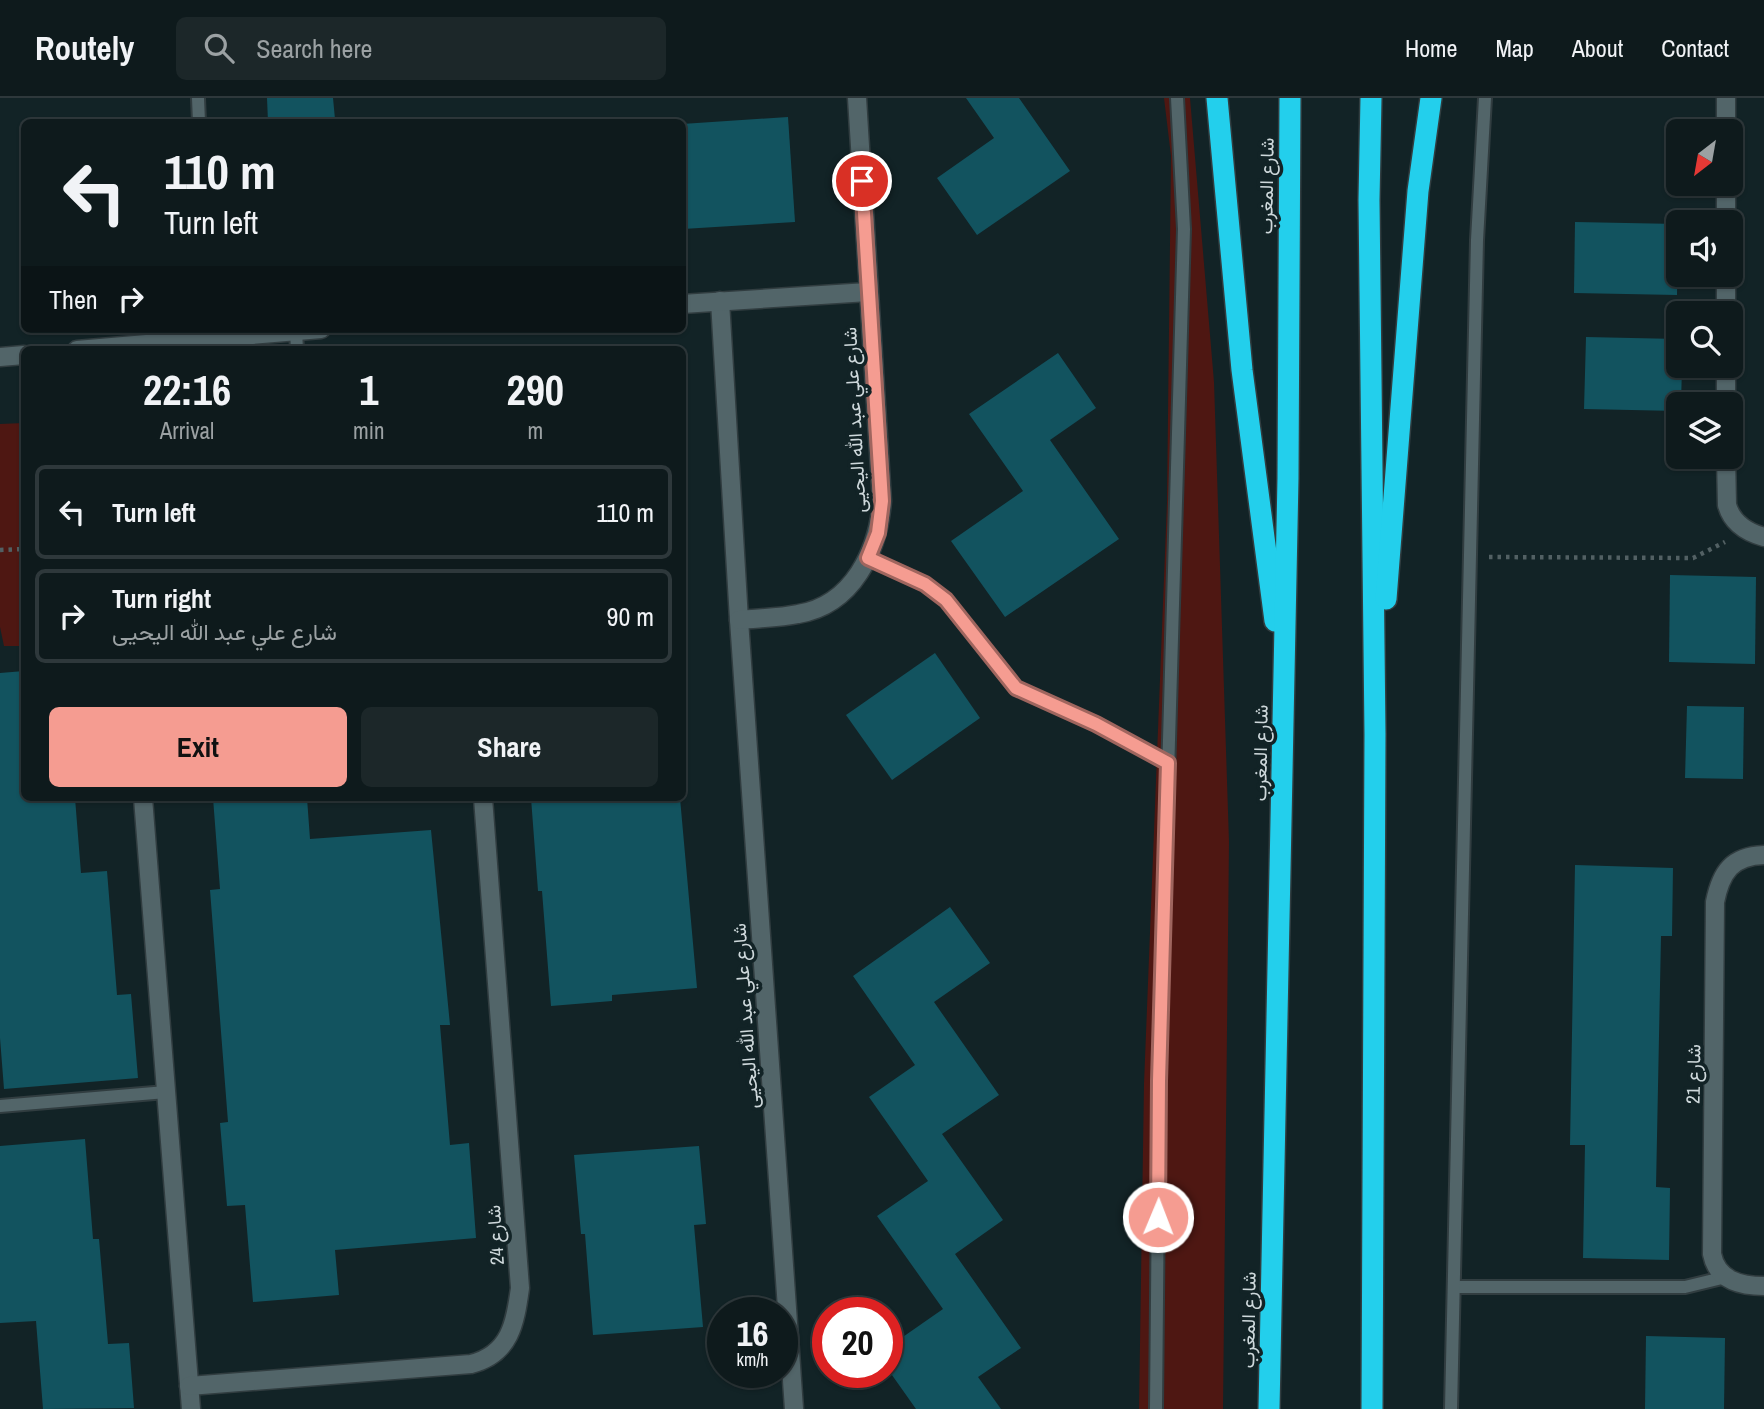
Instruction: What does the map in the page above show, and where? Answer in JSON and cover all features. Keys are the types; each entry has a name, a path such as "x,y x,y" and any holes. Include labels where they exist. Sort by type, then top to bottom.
{"highway":[{"path":"1217,98 1242,370 1284,695"},
{"name":"شارع المغرب","path":"1269,1409 1284,695 1290,98"},
{"path":"1371,98 1369,200 1375,734 1372,1409"},
{"path":"1375,734 1418,191 1431,98"}],"street":[{"name":"شارع علي عبد الله اليحيى","path":"739,620 815,610 840,594 858,576 878,533 882,501 857,98"},
{"path":"1726,98 1726,119"},
{"path":"686,304 868,292"},
{"name":"شارع علي عبد الله اليحيى","path":"720,301 739,620 794,1409"},
{"path":"110,346 239,333"},
{"path":"0,357 21,355"},
{"path":"1726,469 1727,505 1732,517 1756,533"},
{"path":"143,801 191,1409"},
{"name":"شارع 24","path":"189,1386 471,1364 492,1357 506,1340 513,1324 520,1288 483,801"},
{"name":"شارع 21","path":"1726,1277 1716,1267 1712,1254 1716,902 1721,881 1731,866 1747,856 1764,855"},
{"path":"1726,1277 1738,1284 1764,1286"}],"lane":[{"path":"198,98 199,119"},
{"path":"1156,1409 1159,1081 1184,229 1177,98"},
{"path":"1451,1409 1477,240 1485,98"},
{"path":"868,558 925,584 946,600 1016,688 1096,724 1168,763"},
{"path":"0,1106 166,1092"},
{"path":"1454,1287 1685,1287 1726,1277"}],"path":[{"path":"1471,557 1693,558 1756,533"},
{"path":"0,550 21,549"}],"shaded area":[{"path":"1164,98 1190,98 1214,382 1229,842 1223,1409 1139,1409 1144,1084 1167,502 1171,156"},
{"path":"21,423 21,646 4,646 0,627 0,424"}],"building":[{"path":"267,98 333,98 335,119 268,119"},
{"path":"966,98 1019,98 1070,171 977,235 937,178 994,138"},
{"path":"788,117 795,222 686,229 686,124"},
{"path":"1575,222 1666,224 1666,287 1677,287 1677,295 1574,293"},
{"path":"1586,337 1666,339 1666,378 1682,378 1681,392 1666,392 1666,411 1584,409"},
{"path":"1058,353 1096,408 1050,440 1119,539 1005,617 951,541 1023,491 969,414"},
{"path":"1670,575 1756,577 1755,664 1669,662"},
{"path":"935,653 980,718 892,780 846,715"},
{"path":"21,671 21,801 75,801 81,873 107,871 117,995 131,994 138,1078 4,1089 0,1038 0,673"},
{"path":"1687,706 1744,707 1743,779 1685,778"},
{"path":"213,801 307,801 310,839 431,830 450,1025 440,1025 450,1145 469,1143 476,1238 335,1250 339,1295 253,1302 245,1205 227,1206 220,1123 228,1122 210,890 220,889"},
{"path":"531,801 680,801 697,988 612,995 612,1001 551,1006 542,891 538,891"},
{"path":"1575,865 1673,868 1672,936 1661,936 1656,1187 1670,1188 1669,1260 1583,1258 1585,1145 1570,1145"},
{"path":"950,907 990,963 934,1002 999,1095 942,1134 1003,1220 955,1254 1021,1348 978,1377 1001,1409 916,1409 901,1388 903,1337 943,1309 877,1216 928,1181 869,1097 915,1065 853,976"},
{"path":"85,1139 93,1239 99,1239 108,1344 129,1343 134,1408 43,1409 36,1321 0,1323 0,1146"},
{"path":"699,1146 706,1224 694,1225 703,1327 593,1335 585,1234 581,1234 574,1155"},
{"path":"1646,1336 1725,1338 1724,1409 1645,1409"}],"route":[{"path":"862,181 882,501 878,533 868,558 925,584 946,600 1016,688 1096,724 1168,763 1158,1217"}]}
